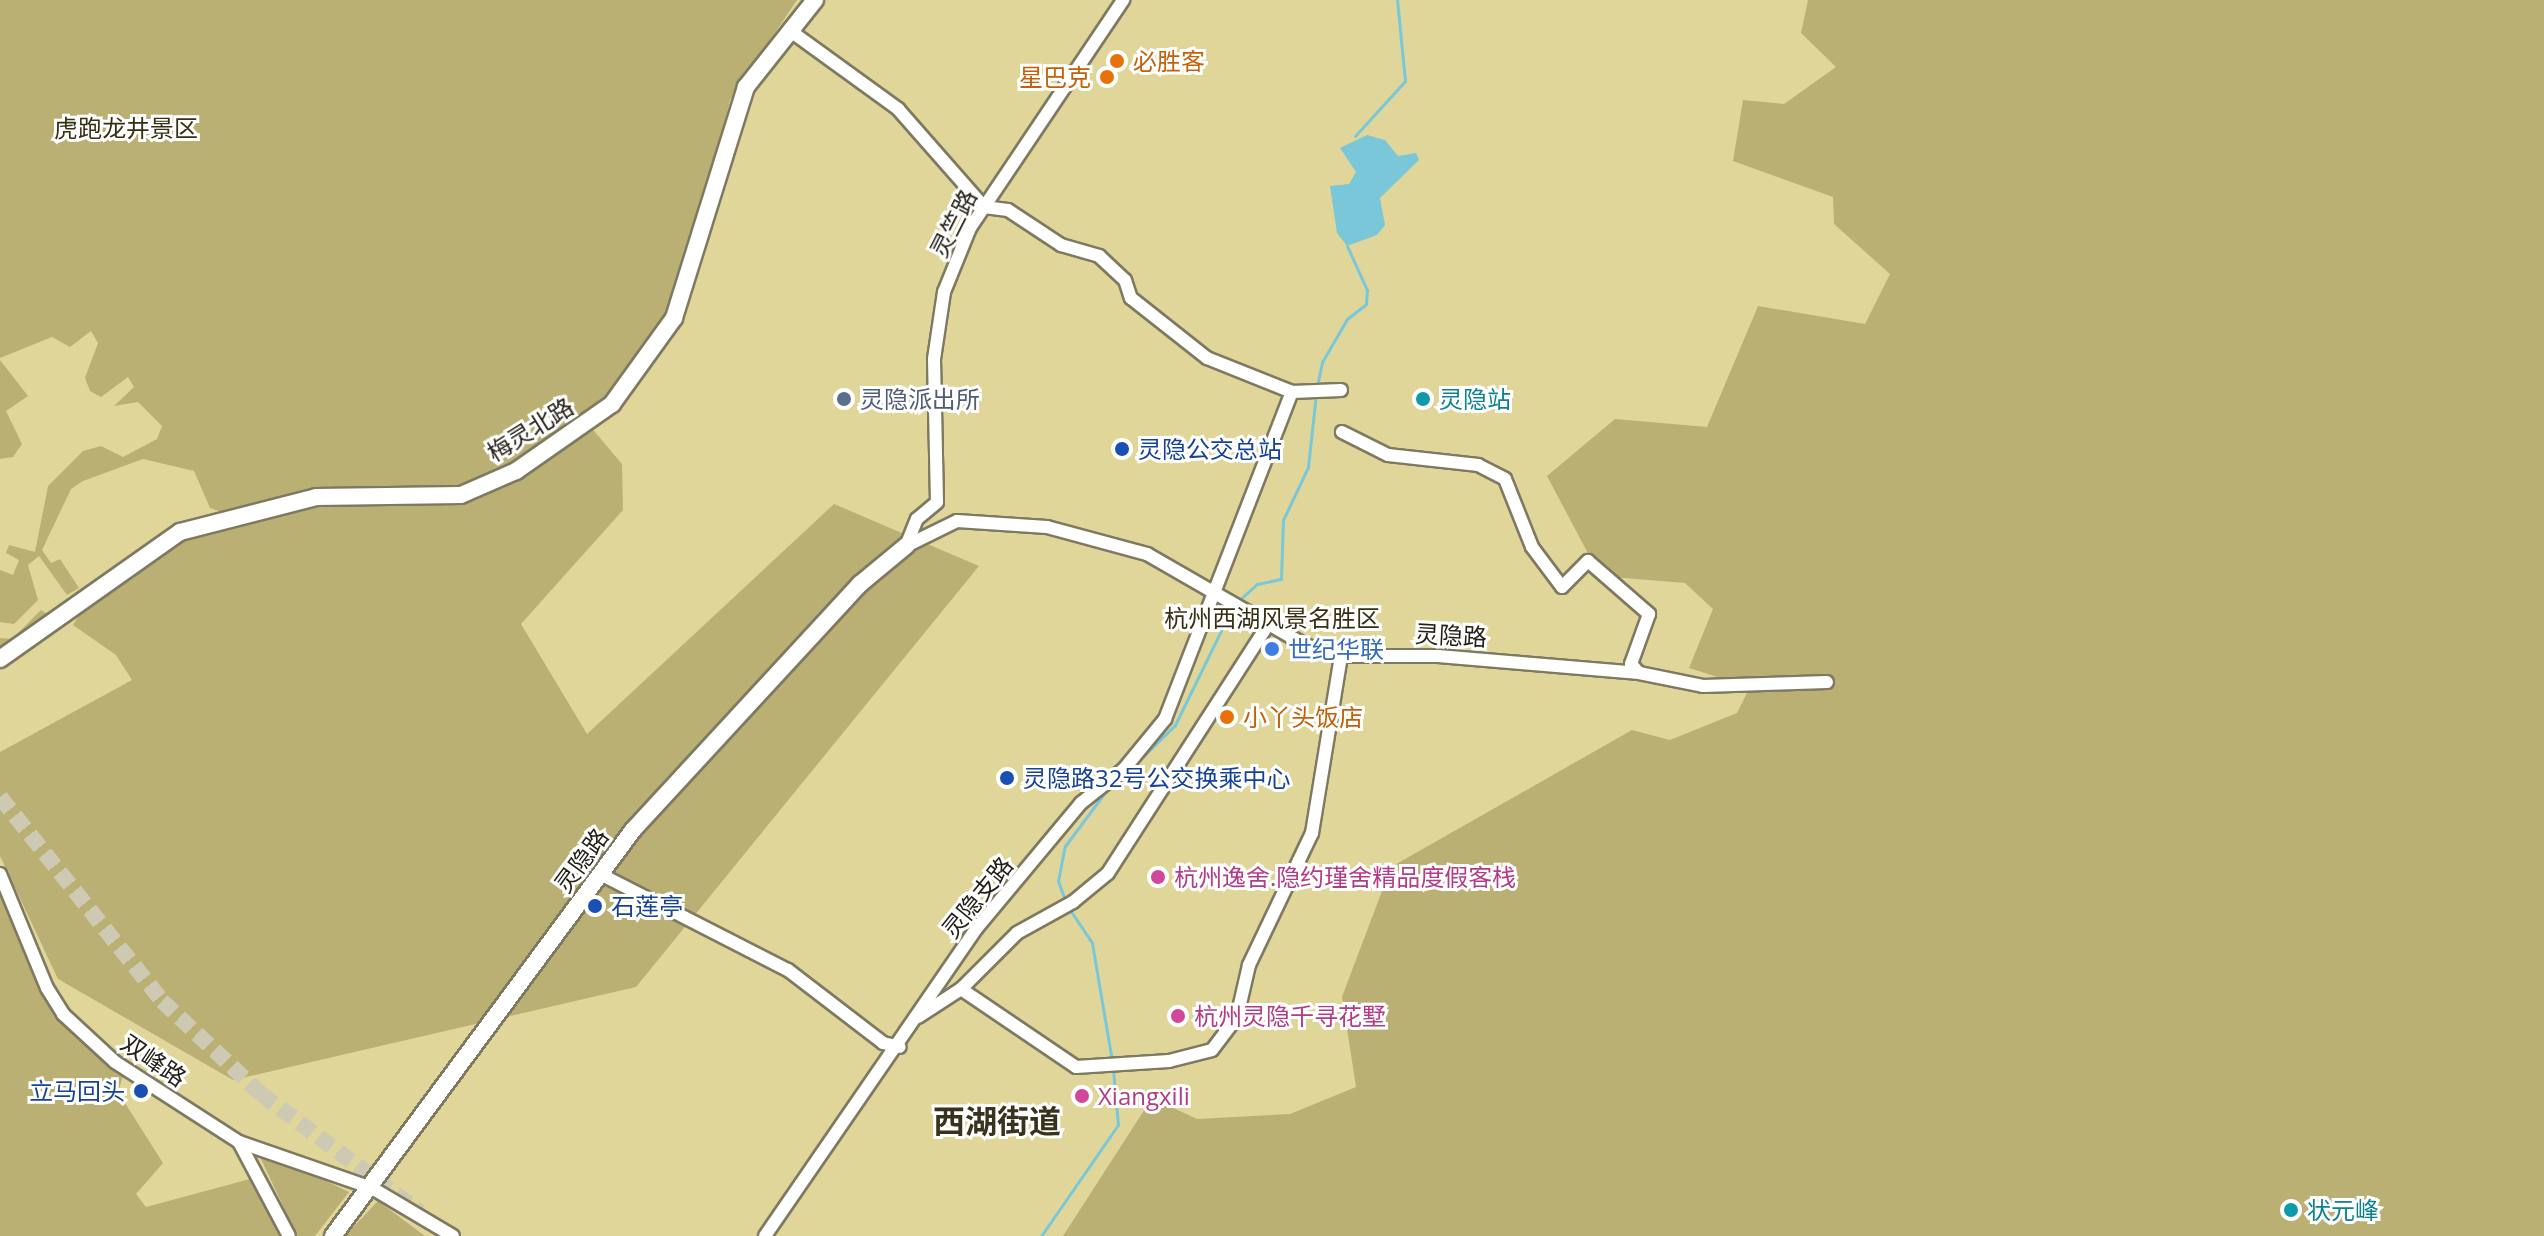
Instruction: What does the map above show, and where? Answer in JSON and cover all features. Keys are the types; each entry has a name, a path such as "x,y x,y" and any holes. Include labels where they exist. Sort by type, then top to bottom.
{"main road":[{"name":"梅灵北路","path":"789,30 803,0"},
{"name":"梅灵北路","path":"0,659 180,532 316,497 461,495 516,471 612,404 674,318 710,219 735,111 789,30 815,0"},
{"name":"灵隐路","path":"333,1236 372,1188 600,874 860,584 906,546"}],"street":[{"name":"灵竺路","path":"937,502 934,359 944,292 984,207 1123,0"},
{"path":"789,30 898,109 984,207 1008,210 1061,245 1099,256 1125,280 1131,298 1207,358 1292,392 1341,390"},
{"name":"灵隐支路","path":"765,1236 900,1047 1000,898 1165,719 1222,593 1222,562 1292,392"},
{"path":"1342,432 1388,455 1478,465 1505,479 1532,547 1562,587 1588,561 1649,614 1631,664 1639,673"},
{"path":"937,502 957,521 906,546 917,519 937,502"},
{"name":"灵隐路","path":"957,521 1047,527 1147,554 1222,593 1269,623 1341,656 1639,673 1703,686 1827,682"},
{"path":"918,1017 961,989 1017,933 1067,905 1125,851 1269,623"},
{"path":"961,989 1076,1067 1191,1058 1229,1032 1249,965 1312,833 1341,656"},
{"name":"双峰路","path":"0,874 63,1014 115,1062 239,1142 372,1188"},
{"path":"600,874 788,970 883,1043 900,1047"},
{"path":"239,1142 289,1236"},
{"path":"372,1188 434,1236"},
{"path":"372,1188 453,1236"}],"green space":[{"name":"杭州西湖风景名胜区","path":"0,0 2544,0 2544,1236 0,1236"},
{"name":"虎跑龙井景区","path":"0,0 797,0 730,100 701,220 667,309 635,368 583,418 622,464 623,510 521,624 587,734 834,504 979,566 636,987 233,1080 58,979 0,856 0,752 132,680 116,655 73,625 81,612 192,532 242,519 210,508 194,471 143,459 83,481 71,489 42,550 51,563 60,559 79,588 67,595 39,556 28,565 38,600 14,624 0,622 0,570 13,575 19,560 6,553 9,545 35,552 48,486 83,451 101,446 123,457 157,439 162,426 138,402 114,406 134,387 128,377 101,397 90,391 85,378 98,343 91,331 70,347 52,337 0,358"},
{"path":"1808,0 2544,0 2544,1236 1063,1236 1152,1098 1197,1119 1290,1114 1356,1087 1342,997 1391,867 1632,730 1670,740 1737,713 1750,687 1689,668 1713,609 1685,583 1600,576 1547,476 1615,419 1707,427 1758,306 1865,324 1890,274 1834,224 1833,197 1733,161 1743,100 1784,104 1836,67 1801,33"},
{"path":"0,360 28,396 6,411 22,444 13,457 0,459"},
{"path":"41,610 53,618 0,654 0,638 12,639"},
{"path":"0,884 40,981 125,1070 118,1092 163,1163 136,1194 146,1207 250,1179 279,1236 0,1236"},
{"path":"267,1153 349,1192 315,1236 297,1236 261,1159"},
{"path":"378,1201 413,1227 425,1236 345,1236"}],"water":[{"path":"1367,135 1385,140 1398,156 1416,153 1419,160 1380,198 1385,225 1377,235 1347,246 1337,233 1330,186 1349,184 1356,172 1340,148"}],"waterway":[{"path":"1355,136 1405,81 1397,0"},
{"path":"1317,386 1322,362 1347,319 1366,304 1367,290 1347,246"},
{"path":"1237,602 1257,584 1281,579 1283,520 1308,467 1316,393"},
{"path":"1118,781 1175,725 1232,608"},
{"path":"1066,903 1058,881 1065,846 1106,791"},
{"path":"1070,910 1092,943 1112,1061"},
{"path":"1041,1236 1118,1125 1113,1069"}],"tunnel":[{"path":"0,797 162,1001 261,1094 420,1212"}],"place":[{"name":"必胜客","path":"1117,61"},
{"name":"星巴克","path":"1107,77"},
{"name":"灵隐派出所","path":"844,399"},
{"name":"灵隐站","path":"1423,399"},
{"name":"灵隐公交总站","path":"1122,449"},
{"name":"世纪华联","path":"1272,649"},
{"name":"小丫头饭店","path":"1227,717"},
{"name":"灵隐路32号公交换乘中心","path":"1007,778"},
{"name":"杭州逸舍.隐约瑾舍精品度假客栈","path":"1158,877"},
{"name":"石莲亭","path":"595,906"},
{"name":"杭州灵隐千寻花墅","path":"1178,1016"},
{"name":"立马回头","path":"141,1091"},
{"name":"Xiangxili","path":"1082,1096"},
{"name":"状元峰","path":"2291,1210"}],"district":[{"name":"西湖街道","path":"997,1121"}]}
